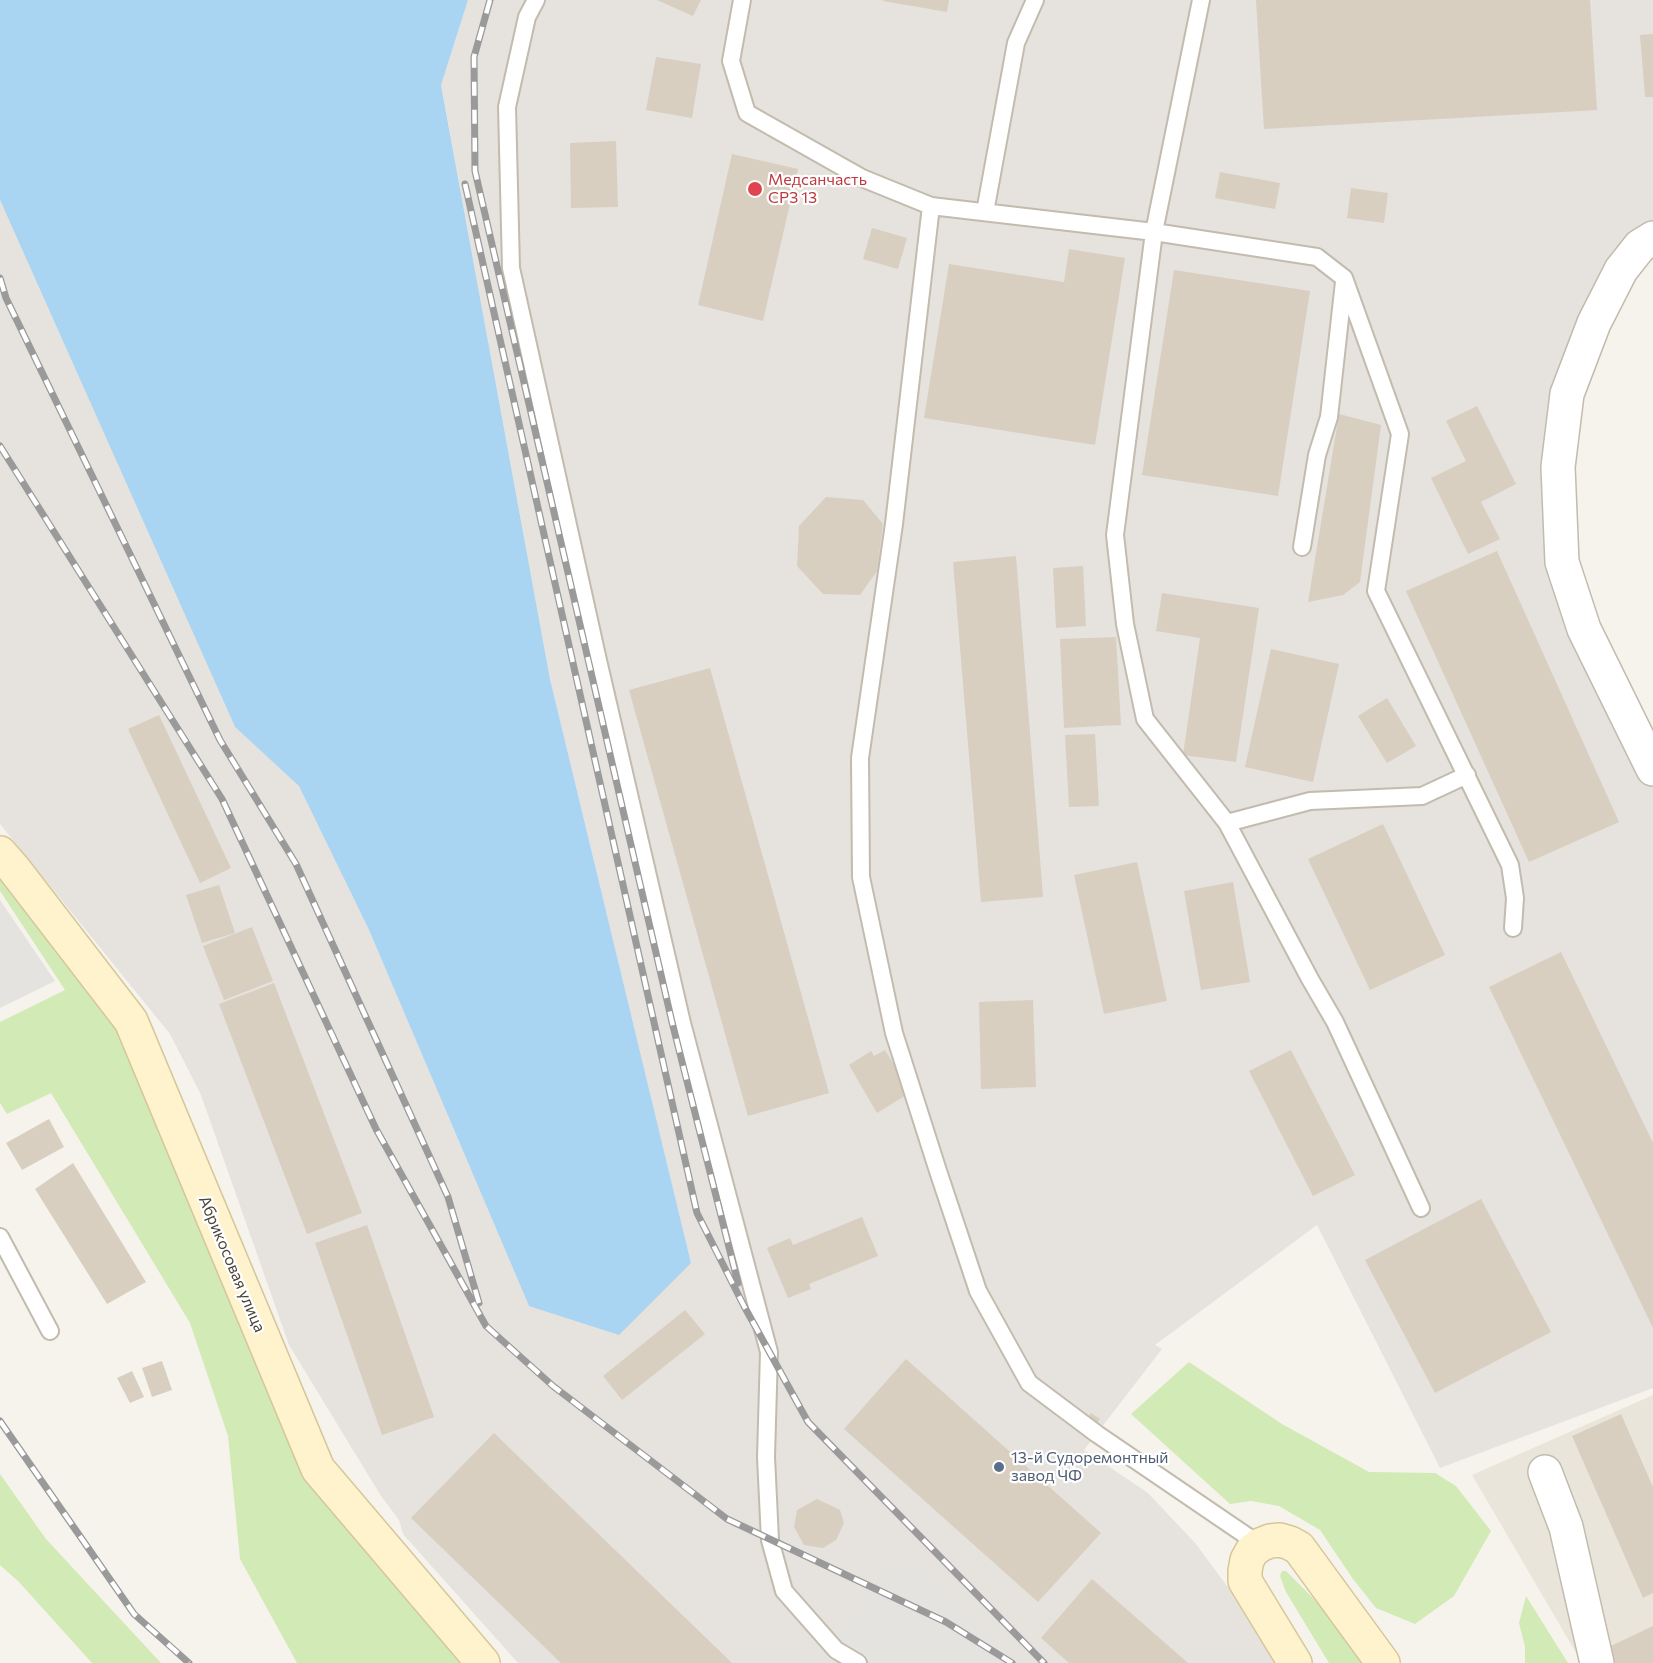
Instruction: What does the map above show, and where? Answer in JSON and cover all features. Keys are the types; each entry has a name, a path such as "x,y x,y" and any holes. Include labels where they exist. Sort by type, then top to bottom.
{"main road":[{"name":"Абрикосовая улица","path":"0,854 14,868 130,1021 318,1469 483,1663"},
{"path":"1295,1663 1245,1581 1247,1560 1252,1551 1269,1541 1280,1540 1299,1548 1383,1663"}],"street":[{"path":"1653,238 1640,246 1622,270 1594,323 1567,394 1558,467 1562,562 1584,629 1653,769"},
{"path":"1545,1472 1566,1527 1597,1663"}],"lane":[{"path":"536,0 527,17 507,107 511,268 681,1023 769,1352 766,1457 770,1540 784,1591 836,1650 858,1663"},
{"path":"742,0 731,61 747,113 862,177 931,206 1154,232 1317,257 1344,278 1400,434 1376,591 1510,865 1515,898 1512,928"},
{"path":"985,212 1016,43 1035,0"},
{"path":"1201,0 1154,232 1115,535 1125,624 1145,719 1227,822 1335,1022 1421,1208"},
{"path":"931,206 894,524 860,758 861,877 894,1033 978,1291 1029,1383 1097,1434 1260,1545"},
{"path":"1302,548 1317,455 1329,417 1344,278"},
{"path":"1227,822 1310,801 1422,796 1467,776"},
{"path":"0,1237 50,1331"}],"shaded area":[{"path":"468,0 1653,0 1653,223 1560,394 1581,636 1653,787 1653,1388 1440,1468 1317,1225 1155,1345 1162,1349 1084,1450 1148,1493 1196,1544 1284,1663 518,1663 403,1534 399,1520 381,1496 289,1345 201,1095 170,1034 0,824 0,200 235,727 299,785 369,930 529,1306 691,1263 550,679 441,84"},
{"path":"0,900 55,981 0,1008"},
{"path":"1653,1395 1653,1663 1582,1663 1472,1475"},
{"path":"904,1553 1028,1663 802,1663 801,1661"}],"green space":[{"path":"0,870 122,1023 309,1477 467,1663 297,1663 240,1559 228,1436 190,1323 51,1093 7,1114 0,1103 0,1022 65,990 0,891"},
{"path":"1189,1362 1282,1424 1369,1472 1435,1473 1456,1486 1491,1531 1454,1596 1415,1624 1376,1608 1320,1530 1279,1506 1251,1501 1230,1504 1131,1414"},
{"path":"0,1474 46,1539 161,1663 92,1663 19,1582 0,1565"},
{"path":"1282,1571 1286,1571 1314,1599 1364,1663 1329,1663 1286,1592 1280,1576"},
{"path":"1526,1596 1568,1663 1525,1663 1525,1647 1519,1623"}],"water":[{"path":"0,0 468,0 441,85 550,679 691,1263 619,1335 529,1306 369,930 299,786 235,727 0,200"}],"building":[{"path":"657,0 701,0 693,16"},
{"path":"883,0 949,0 947,12"},
{"path":"1256,0 1590,0 1597,110 1264,129"},
{"path":"1653,34 1653,97 1645,97 1640,35"},
{"path":"656,57 701,64 692,118 646,110"},
{"path":"616,141 618,207 571,208 570,143"},
{"path":"732,154 798,169 763,321 698,305"},
{"path":"1220,172 1280,183 1275,209 1215,198"},
{"path":"1351,188 1388,193 1384,223 1347,218"},
{"path":"872,228 907,238 898,269 863,259"},
{"path":"1069,249 1125,258 1095,445 924,418 949,264 1064,282"},
{"path":"1174,270 1310,291 1278,496 1142,475"},
{"path":"1477,406 1516,484 1481,502 1500,539 1468,554 1431,478 1466,461 1446,421"},
{"path":"1339,414 1381,425 1360,582 1343,595 1308,602"},
{"path":"826,497 863,500 883,524 877,571 860,595 823,594 797,566 799,526"},
{"path":"1497,551 1619,822 1529,862 1406,591"},
{"path":"1016,556 1043,897 981,902 953,562"},
{"path":"1083,566 1086,626 1056,628 1053,568"},
{"path":"1162,593 1259,608 1236,762 1183,755 1200,638 1156,631"},
{"path":"1116,637 1121,725 1064,728 1060,639"},
{"path":"1271,649 1339,664 1313,782 1245,767"},
{"path":"710,668 829,1093 748,1116 629,690"},
{"path":"1387,698 1416,746 1387,763 1358,716"},
{"path":"159,715 231,868 200,883 128,729"},
{"path":"1095,734 1099,806 1069,807 1065,735"},
{"path":"1383,824 1445,955 1370,990 1308,859"},
{"path":"1137,862 1167,1001 1104,1014 1074,875"},
{"path":"1233,882 1250,982 1201,990 1184,891"},
{"path":"219,885 235,933 202,943 186,895"},
{"path":"252,927 273,981 224,1000 203,946"},
{"path":"1561,952 1653,1143 1653,1328 1489,987"},
{"path":"274,983 362,1213 307,1234 219,1004"},
{"path":"1033,1000 1036,1087 981,1089 979,1002"},
{"path":"885,1050 911,1092 877,1113 849,1065 871,1051 874,1056"},
{"path":"1291,1050 1355,1175 1313,1196 1249,1071"},
{"path":"49,1119 64,1147 22,1170 6,1143"},
{"path":"73,1163 146,1282 107,1304 35,1189"},
{"path":"1481,1199 1551,1332 1435,1393 1365,1260"},
{"path":"862,1217 878,1256 809,1284 811,1289 788,1298 767,1248 790,1238 793,1245"},
{"path":"367,1225 434,1417 382,1435 315,1243"},
{"path":"685,1310 705,1334 622,1400 603,1376"},
{"path":"906,1359 1101,1533 1038,1602 844,1429"},
{"path":"162,1361 172,1390 152,1397 142,1368"},
{"path":"132,1371 144,1397 130,1403 117,1378"},
{"path":"1091,1413 1100,1419 1094,1428 1086,1421"},
{"path":"1621,1414 1653,1487 1653,1593 1643,1598 1572,1436"},
{"path":"494,1433 732,1663 561,1663 411,1518"},
{"path":"817,1499 840,1510 844,1523 836,1540 823,1548 804,1545 794,1527 797,1510"},
{"path":"1092,1579 1188,1663 1069,1663 1041,1638"},
{"path":"1653,1626 1653,1663 1603,1663 1598,1652"}],"railway":[{"path":"490,0 474,57 475,171 672,1022 738,1283"},
{"path":"465,184 697,1213 744,1306 808,1422 1044,1663"},
{"path":"0,278 6,298 220,740 296,864 448,1197 479,1303"},
{"path":"0,446 222,799 376,1129 486,1326 553,1386 727,1519 946,1622 1012,1663"},
{"path":"0,1421 134,1614 189,1663"}],"place":[{"name":"Медсанчасть СРЗ 13","path":"755,189"},
{"name":"13-й Судоремонтный завод ЧФ","path":"999,1467"}]}
